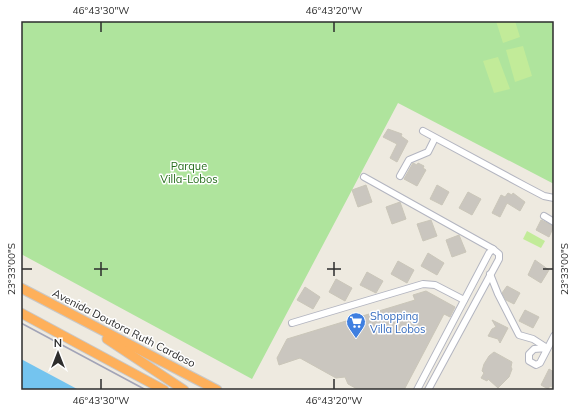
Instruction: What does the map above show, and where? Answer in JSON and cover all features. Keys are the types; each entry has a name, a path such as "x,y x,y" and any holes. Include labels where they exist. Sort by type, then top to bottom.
{"highway":[{"name":"Avenida Doutora Ruth Cardoso","path":"21,288 217,390"},
{"path":"21,313 164,390"},
{"path":"102,331 110,342 184,390"}],"street":[{"path":"423,131 544,196 554,198"},
{"path":"400,176 408,160 428,152 435,138"},
{"path":"364,177 497,251 500,256 428,390"},
{"path":"544,216 554,222"},
{"path":"417,390 489,253 493,249"},
{"path":"490,274 498,294 519,335 533,340 546,348 554,336"},
{"path":"292,322 422,284 435,285 464,300"},
{"path":"456,316 465,321"}],"green space":[{"name":"Parque Villa-Lobos","path":"21,21 554,21 554,184 398,103 252,379 21,254"},
{"path":"496,21 515,21 520,37 503,43"},
{"path":"523,46 532,76 515,82 506,50"},
{"path":"498,57 510,89 494,93 483,61"},
{"path":"527,231 545,241 541,248 523,239"}],"water":[{"path":"21,359 79,390 21,390"}],"building":[{"path":"388,129 402,134 401,136 408,141 397,162 390,158 397,144 383,137"},
{"path":"413,163 417,165 418,163 424,166 423,168 426,170 417,186 404,179"},
{"path":"366,185 372,202 358,207 352,190"},
{"path":"437,185 449,192 442,205 430,199"},
{"path":"468,192 481,199 472,215 459,208"},
{"path":"508,193 512,195 513,193 525,202 520,211 507,203 500,217 492,213 501,195 505,197"},
{"path":"400,202 406,219 392,224 386,207"},
{"path":"431,220 437,236 423,241 417,224"},
{"path":"541,220 554,226 549,237 536,230"},
{"path":"459,235 466,252 452,257 446,240"},
{"path":"428,253 444,263 437,275 421,266"},
{"path":"535,260 549,270 541,283 528,275"},
{"path":"398,261 414,270 407,283 391,274"},
{"path":"367,272 383,281 376,293 360,285"},
{"path":"336,279 352,288 345,301 329,292"},
{"path":"507,286 520,293 514,304 506,300 502,293"},
{"path":"305,287 320,297 313,309 297,300"},
{"name":"Shopping Villa Lobos","path":"426,291 455,307 450,317 444,314 404,390 359,390 348,384 345,377 336,378 300,358 279,365 277,358 287,339 415,300 413,295"},
{"path":"525,310 539,317 533,328 519,321"},
{"path":"492,320 508,328 500,343 498,339 488,336 492,329 496,327"},
{"path":"494,352 512,362 512,369 509,377 498,388 488,379 487,381 481,378 484,373 482,371 484,364 489,356"},
{"path":"549,369 554,372 554,388 550,386 548,389 541,385"}],"railway":[{"path":"21,323 146,390"}],"place":[{"name":"Shopping Villa Lobos","path":"356,339"}]}
